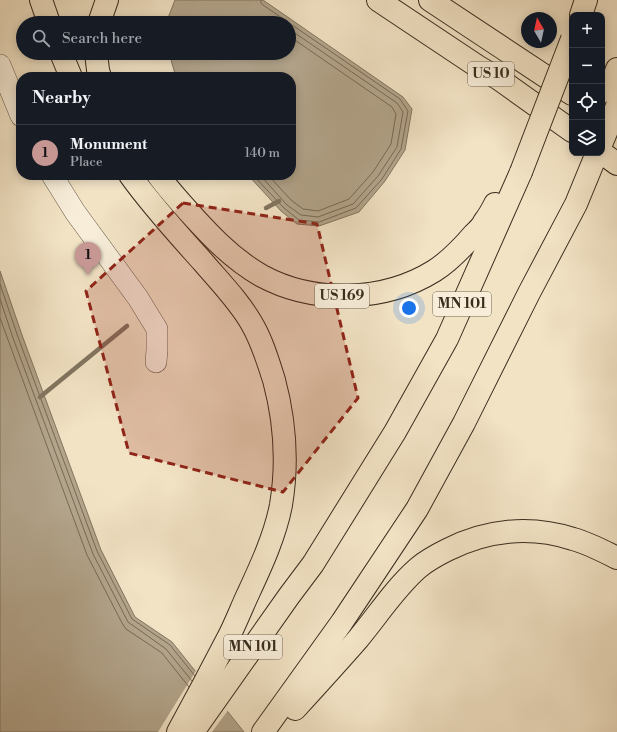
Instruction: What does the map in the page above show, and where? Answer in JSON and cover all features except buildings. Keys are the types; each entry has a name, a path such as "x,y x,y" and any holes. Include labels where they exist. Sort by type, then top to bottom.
{"highway":[{"path":"41,0 47,16"},
{"path":"101,16 107,0"},
{"path":"371,0 408,20"},
{"name":"US 10","path":"378,0 499,79 569,129"},
{"name":"US 10","path":"430,0 569,92"},
{"path":"582,12 586,0"},
{"name":"US 169","path":"162,180 193,217 242,263 263,276 284,286 332,296 370,294 394,288 415,281 434,271 451,258 484,224 496,203 522,172 569,47"},
{"path":"64,60 69,72"},
{"path":"97,60 99,72"},
{"path":"605,101 617,69"},
{"path":"605,135 617,106"},
{"path":"605,116 617,124"},
{"path":"605,155 617,164"},
{"path":"571,204 585,156"},
{"path":"263,732 342,622 417,509 464,423 529,293 571,204 596,156"},
{"name":"MN 101","path":"193,732 313,564 391,438 447,340 522,172"},
{"path":"134,180 158,211 242,308 252,324 262,345 279,398 284,430 284,484 272,536 260,570 228,639 178,732"},
{"path":"274,732 358,639 402,583 419,567 456,545 476,538 505,531 530,531 573,539 617,558"}],"lane":[{"path":"0,65 16,104"},
{"path":"55,180 75,212 138,298 157,329 156,362"}],"highlighted area":[{"path":"183,203 317,224 358,398 283,492 129,453 86,291"}],"water":[{"path":"175,0 263,0 286,16 169,16"},
{"path":"296,23 403,97 412,109 405,150 385,181 359,212 319,226 297,224 281,211 253,180 296,180 296,72 175,72 171,60 296,60"},
{"path":"0,271 101,550 135,617 172,642 244,732 0,732"}],"pier":[{"path":"197,669 229,709 212,732 158,732"}],"waterway":[{"path":"266,208 279,201"},
{"path":"40,397 127,326"}],"place":[{"name":"Monument","path":"88,275"}]}
